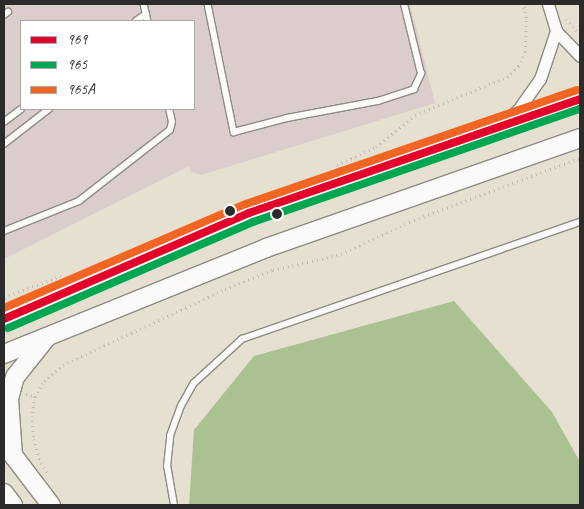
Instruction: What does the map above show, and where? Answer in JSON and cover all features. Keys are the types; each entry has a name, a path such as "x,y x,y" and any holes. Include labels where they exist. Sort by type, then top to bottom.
{"main road":[{"path":"4,319 249,213 580,99"},
{"path":"4,354 266,248 580,138"},
{"path":"49,335 16,377 9,400 8,450 51,505"},
{"path":"4,493 13,505"}],"street":[{"path":"548,4 556,31 580,56"},
{"path":"497,126 518,110 540,79 556,31"}],"lane":[{"path":"144,4 148,20"},
{"path":"208,4 234,132 287,118 378,101 414,89 420,74 404,4"},
{"path":"137,20 146,14"},
{"path":"4,122 20,110"},
{"path":"4,144 48,110"},
{"path":"4,231 79,201 170,130 172,122 169,110"},
{"path":"174,505 167,467 170,436 182,406 194,383 242,338 580,222"}],"path":[{"path":"336,165 376,147 415,115 506,77 518,66 525,52 526,18 523,4"},
{"path":"563,15 580,34"},
{"path":"51,477 41,463 34,439 32,416 35,397 44,381 63,365 226,289 273,270 341,254 414,220 580,158"},
{"path":"4,297 69,273"},
{"path":"12,390 35,397"}],"shaded area":[{"path":"4,4 410,4 435,103 201,175 191,172 189,166 4,259"}],"green space":[{"path":"454,301 552,412 580,462 580,505 189,505 194,430 254,356"}],"transit line":[{"name":"965A","path":"4,308 246,204 577,90"},
{"name":"969","path":"4,319 249,213 580,99"},
{"name":"965","path":"8,328 253,222 580,109"}]}
